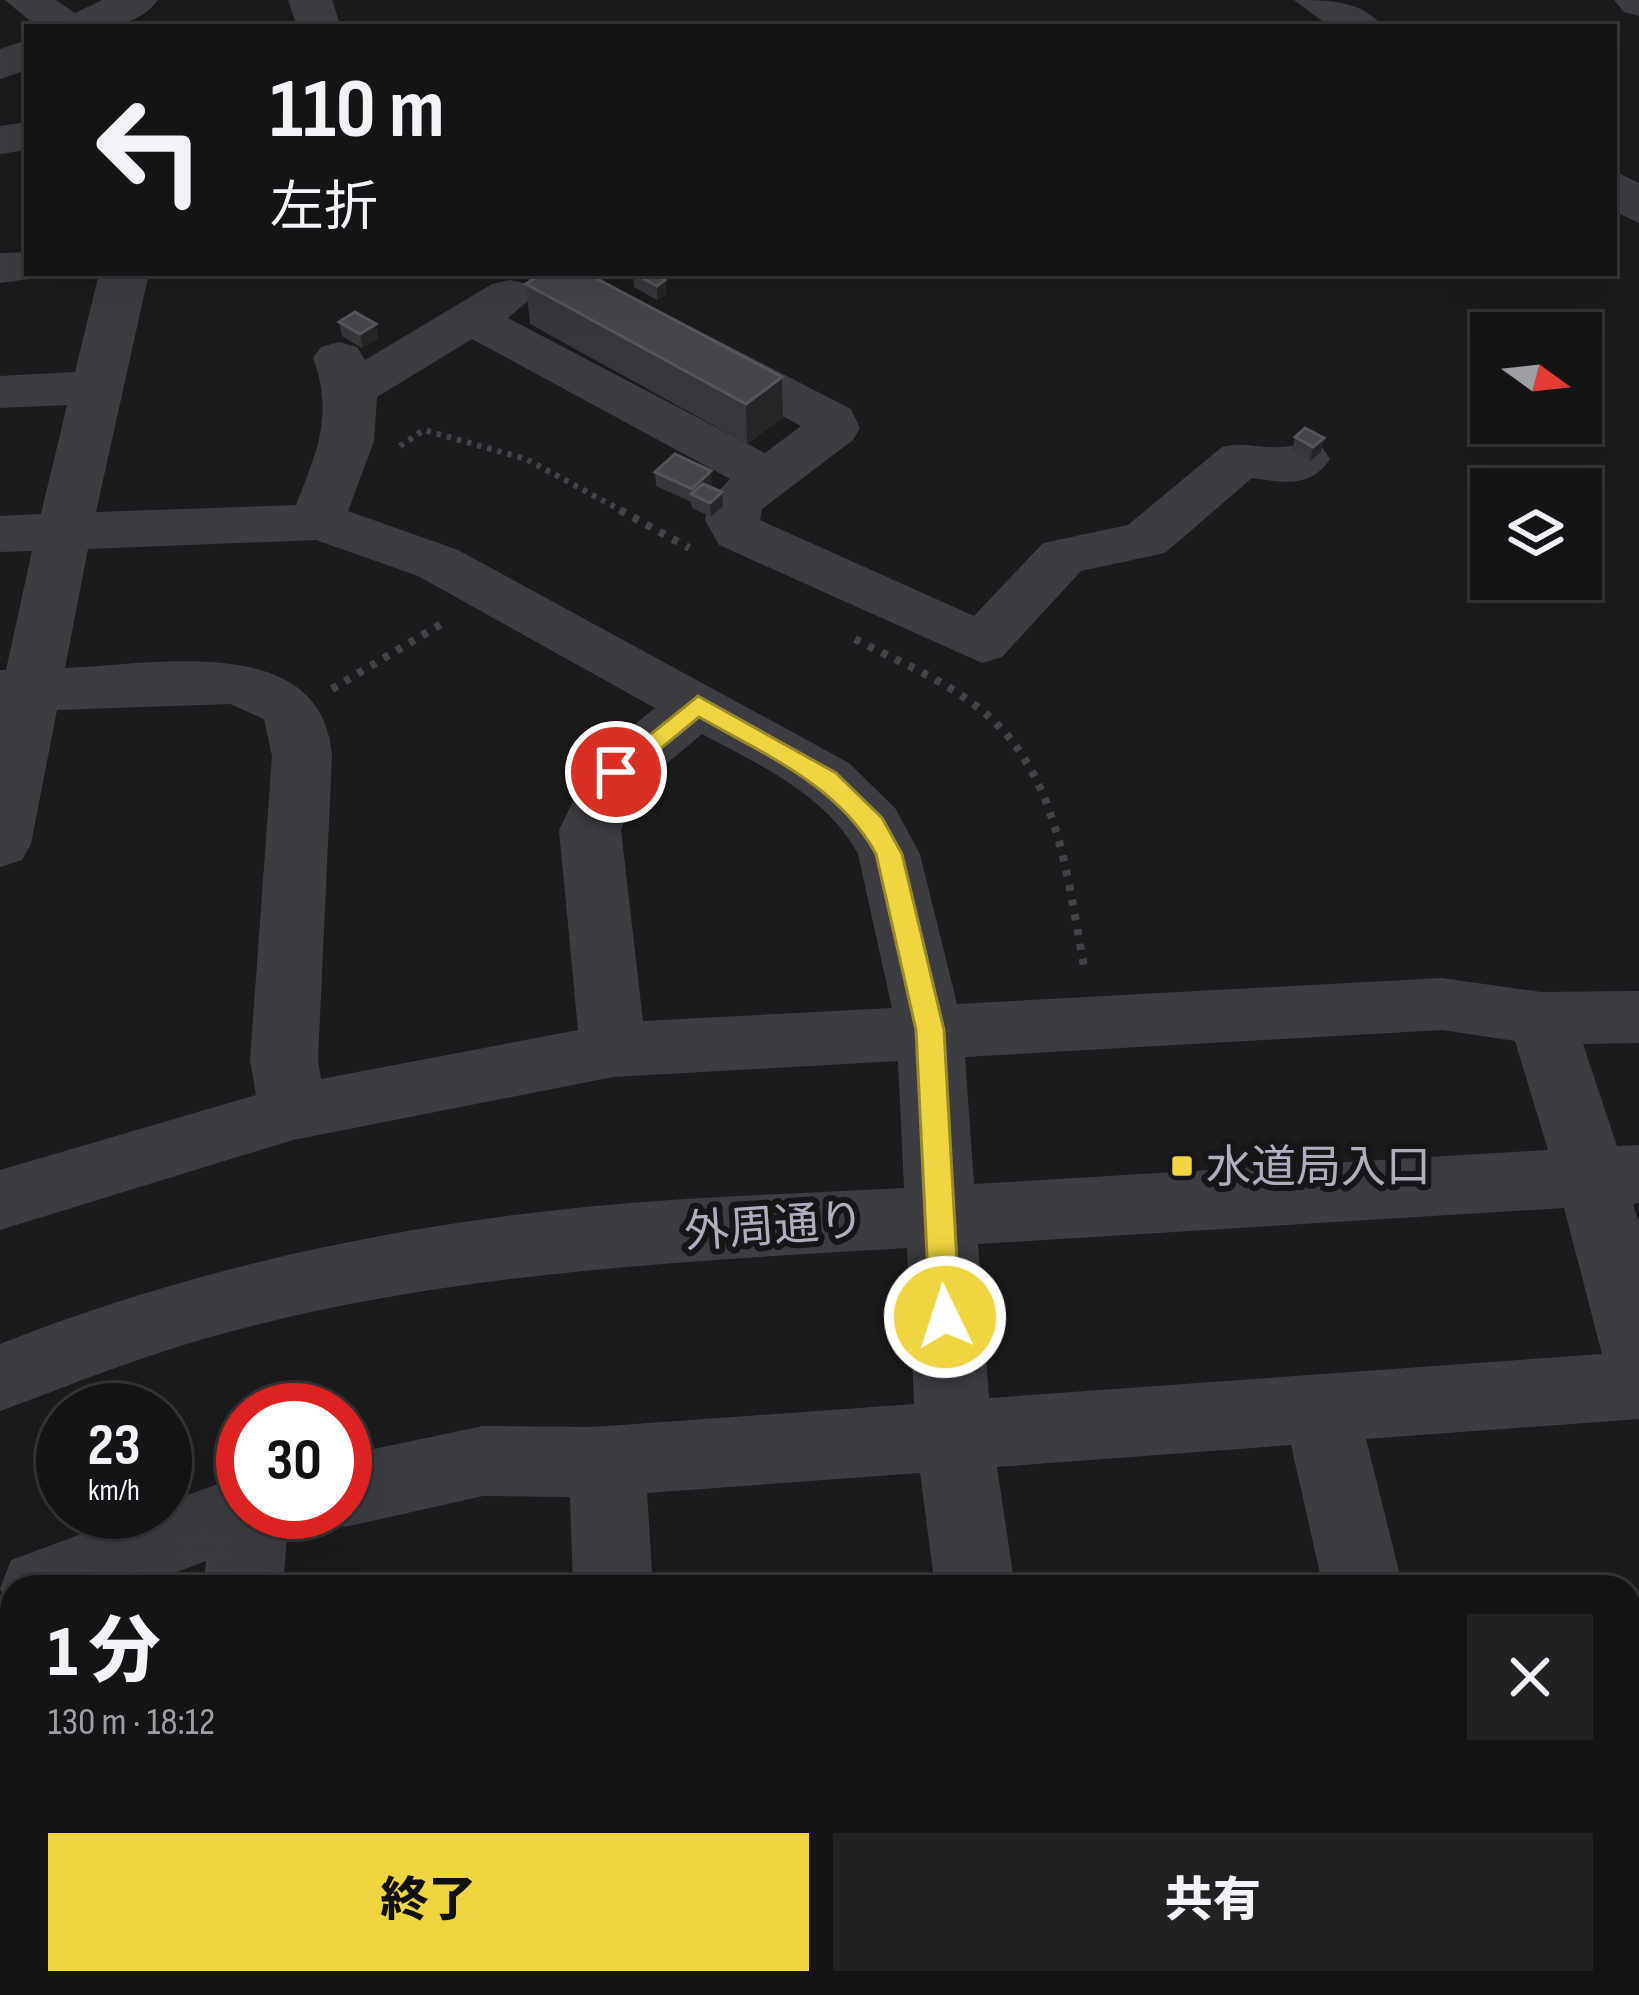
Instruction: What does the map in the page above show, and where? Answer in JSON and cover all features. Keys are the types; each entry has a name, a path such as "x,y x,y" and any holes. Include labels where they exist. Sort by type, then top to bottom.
{"street":[{"path":"27,0 62,24"},
{"path":"86,24 136,0"},
{"path":"1316,0 1356,24"},
{"path":"1617,187 1639,208"},
{"path":"0,844 17,691 64,532 123,276"},
{"path":"338,527 356,416 346,374 470,318 542,276"},
{"path":"553,276 832,421 833,428 736,501 732,520 739,532 982,643 1063,556 1145,540 1241,459 1293,466 1303,459"},
{"path":"470,318 768,477"},
{"path":"0,392 98,387"},
{"path":"0,535 338,527 438,563 698,705 827,779 873,824 889,854 930,1030 954,1437 973,1575"},
{"path":"17,691 230,683 295,711 302,723 302,756 284,1060 293,1112"},
{"path":"613,1050 590,830 616,772 698,705"},
{"path":"2,1191 293,1112 613,1050 1442,1004 1540,1018 1639,1017"},
{"path":"1540,1018 1575,1120 1613,1175 1639,1353"},
{"name":"外周通り","path":"0,1378 181,1312 421,1257 588,1237 1613,1175"},
{"path":"372,1485 483,1461 607,1461 1639,1384"},
{"path":"1321,1408 1360,1575"},
{"path":"607,1461 612,1575"},
{"path":"72,1575 216,1522"},
{"path":"244,1575 246,1539"}],"path":[{"path":"338,527 387,455 424,430 526,459 691,549"},
{"path":"295,711 492,593"},
{"path":"855,639 978,706 1023,750 1047,795 1096,1025"}],"building":[{"path":"538,276 592,276 782,377 746,404 526,284"},
{"path":"639,276 665,280 657,286"},
{"path":"355,312 376,324 360,334 339,322"},
{"path":"1305,428 1324,438 1313,447 1295,437"},
{"path":"675,454 711,471 692,489 655,472"},
{"path":"703,484 722,492 710,503 691,494"}],"place":[{"name":"水道局入口","path":"1182,1166"}],"route":[{"path":"616,772 698,705 827,779 873,824 889,854 930,1030 945,1317"}]}
